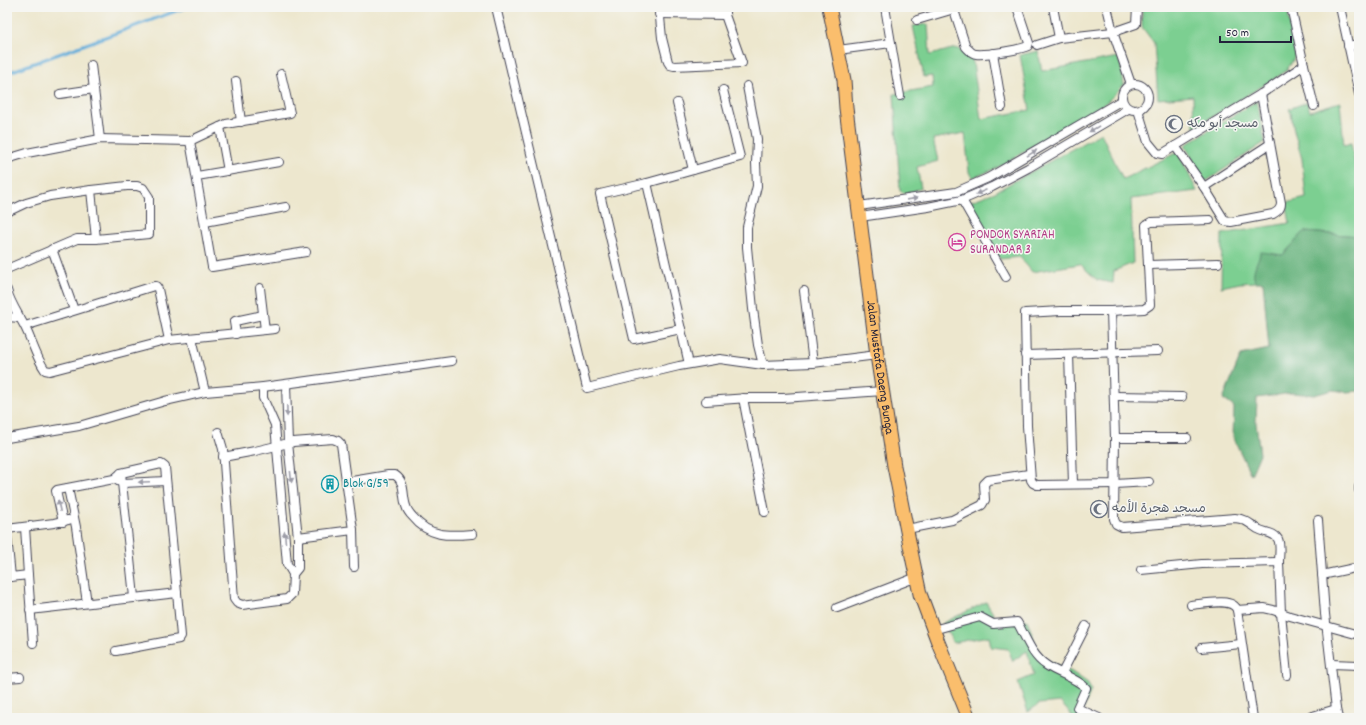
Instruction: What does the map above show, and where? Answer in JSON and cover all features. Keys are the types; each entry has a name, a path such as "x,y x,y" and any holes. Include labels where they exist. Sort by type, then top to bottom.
{"main road":[{"name":"Jalan Mustafa Daeng Bunga","path":"829,7 844,80 846,108 877,355 894,466 920,594 969,718"}],"street":[{"path":"496,7 587,388 689,364 720,360 763,365 813,363 877,355"},
{"path":"885,7 900,96"},
{"path":"917,20 956,8 966,47 969,51 976,54 993,53 1028,46 1029,43 1017,7"},
{"path":"1053,7 1059,38"},
{"path":"1107,7 1113,32 1131,84"},
{"path":"1037,45 1059,38 1113,32 1136,24 1137,7"},
{"path":"1291,7 1314,106"},
{"path":"1340,7 1359,89"},
{"path":"659,11 725,11 742,63 670,65 662,38 659,11"},
{"path":"838,50 891,43"},
{"path":"1348,46 1359,44"},
{"path":"993,53 1002,107"},
{"path":"91,65 100,139"},
{"path":"1140,110 1133,111 1128,109 1122,100 1122,92 1124,88 1131,84 1142,86 1147,91 1147,102 1143,108 1138,110 1140,118 1148,142 1157,153 1162,154 1260,94 1304,65"},
{"path":"7,159 27,153 100,139 190,141 226,124 290,113 281,74"},
{"path":"236,81 241,122"},
{"path":"747,86 757,139 757,186 747,228 747,247 753,309 758,345 763,365"},
{"path":"60,94 94,89"},
{"path":"681,329 634,339 600,194 647,183 740,157 723,90"},
{"path":"1175,146 1204,187 1223,219 1228,222 1273,214 1278,211 1281,207 1281,203 1260,94"},
{"path":"860,212 885,203 956,192 988,178 1122,100"},
{"path":"677,103 693,170"},
{"path":"860,212 886,213 962,200 992,187 1028,168 1128,109"},
{"path":"220,127 228,171"},
{"path":"190,141 212,267 306,252"},
{"path":"1204,187 1270,144"},
{"path":"197,176 279,162"},
{"path":"647,183 689,364"},
{"path":"7,212 40,199 91,190 127,186 137,186 143,188 147,192 150,201 149,234 96,239 76,239 7,269"},
{"path":"91,190 96,239"},
{"path":"962,200 1006,277"},
{"path":"885,203 886,213"},
{"path":"205,222 286,207"},
{"path":"1149,482 1037,485 1031,480 1029,474 1025,313 1144,309 1150,305 1145,228 1148,223 1210,220"},
{"path":"52,249 74,310"},
{"path":"1148,265 1218,263"},
{"path":"25,326 156,286 169,340"},
{"path":"260,288 265,330"},
{"path":"804,291 813,363"},
{"path":"7,294 25,326 44,370 50,371 169,340 275,329"},
{"path":"1110,311 1115,438 1114,519 1120,526 1241,519 1247,521 1260,530 1273,534 1277,537 1279,541 1281,613 1287,675"},
{"path":"236,334 235,321 263,315"},
{"path":"7,318 20,318"},
{"path":"192,338 205,392"},
{"path":"1025,355 1158,351"},
{"path":"1069,354 1074,484"},
{"path":"7,438 79,426 165,401 205,392 263,387 452,361"},
{"path":"286,384 288,443 298,537 298,568 293,574"},
{"path":"218,432 223,449 234,599 236,604 242,605 287,599 292,594 293,574 287,564 275,425 263,398 263,387"},
{"path":"706,401 744,398 783,398 883,391"},
{"path":"1114,396 1182,396"},
{"path":"744,398 765,512"},
{"path":"1115,438 1187,438"},
{"path":"223,458 300,441 333,439 338,441 341,444 353,530 354,567"},
{"path":"114,479 121,473 161,464 165,467 181,636 179,639 116,651"},
{"path":"121,473 134,597"},
{"path":"907,530 952,520 982,505 985,500 984,484 988,480 1029,474"},
{"path":"346,482 395,475 402,482 406,507 418,523 425,529 445,535 472,534"},
{"path":"63,522 57,490 114,479 123,482 166,481"},
{"path":"68,488 87,603"},
{"path":"7,529 63,522 73,519"},
{"path":"1318,520 1327,626 1338,718"},
{"path":"25,527 33,643"},
{"path":"298,537 353,530"},
{"path":"7,536 9,578 28,575"},
{"path":"1141,570 1202,564 1279,562"},
{"path":"1322,575 1359,567"},
{"path":"837,608 916,577"},
{"path":"30,610 177,593"},
{"path":"1191,605 1229,602 1236,606 1253,718"},
{"path":"1237,610 1264,608 1359,635"},
{"path":"934,630 980,617 993,624 1017,622 1033,653 1046,665 1080,682 1086,688 1077,708 1099,718"},
{"path":"1062,673 1086,626"},
{"path":"1201,648 1242,644"},
{"path":"1331,664 1359,666"},
{"path":"7,678 20,678"},
{"path":"1306,718 1336,709"}],"green space":[{"path":"1142,7 1287,7 1295,55 1287,70 1282,74 1194,128 1193,96 1158,99 1154,43 1142,27"},
{"path":"928,24 930,55 956,48 972,56 981,119 1030,110 1020,55 1038,51 1042,71 1118,57 1124,85 1107,102 995,169 972,178 969,172 965,133 933,139 938,161 917,167 921,188 906,194 900,191 894,94 933,87 932,76 924,77 913,26"},
{"path":"1257,101 1265,142 1208,180 1204,181 1185,145"},
{"path":"1307,102 1310,111 1340,102 1344,145 1351,143 1359,186 1359,236 1304,232 1283,255 1254,280 1256,282 1240,283 1221,287 1222,234 1290,223 1286,203 1306,198 1302,159 1289,109"},
{"path":"1101,133 1123,179 1178,152 1197,191 1131,199 1133,263 1114,271 1113,283 1097,280 1080,264 1032,272 1020,257 1000,259 966,203 995,192"},
{"path":"1304,232 1359,236 1359,391 1347,392 1333,390 1314,395 1292,393 1257,398 1256,423 1260,454 1251,475 1233,437 1234,407 1223,399 1241,355 1269,349 1263,282 1256,282 1254,278 1255,267 1261,252 1283,255"},
{"path":"986,602 997,620 1027,620 1038,650 1046,660 1072,672 1088,683 1091,690 1080,718 1074,718 1060,702 1039,704 1028,712 1018,682 1034,675 1027,651 1013,661 1008,649 991,647 989,636 953,643 943,623"}],"waterway":[{"path":"7,73 187,7"}],"place":[{"name":"مسجد أبو مكه","path":"1174,124"},
{"name":"PONDOK SYARIAH SURANDAR 3","path":"957,242"},
{"name":"Blok G/59","path":"330,484"},
{"name":"مسجد هجرة الأمه","path":"1099,509"}]}
